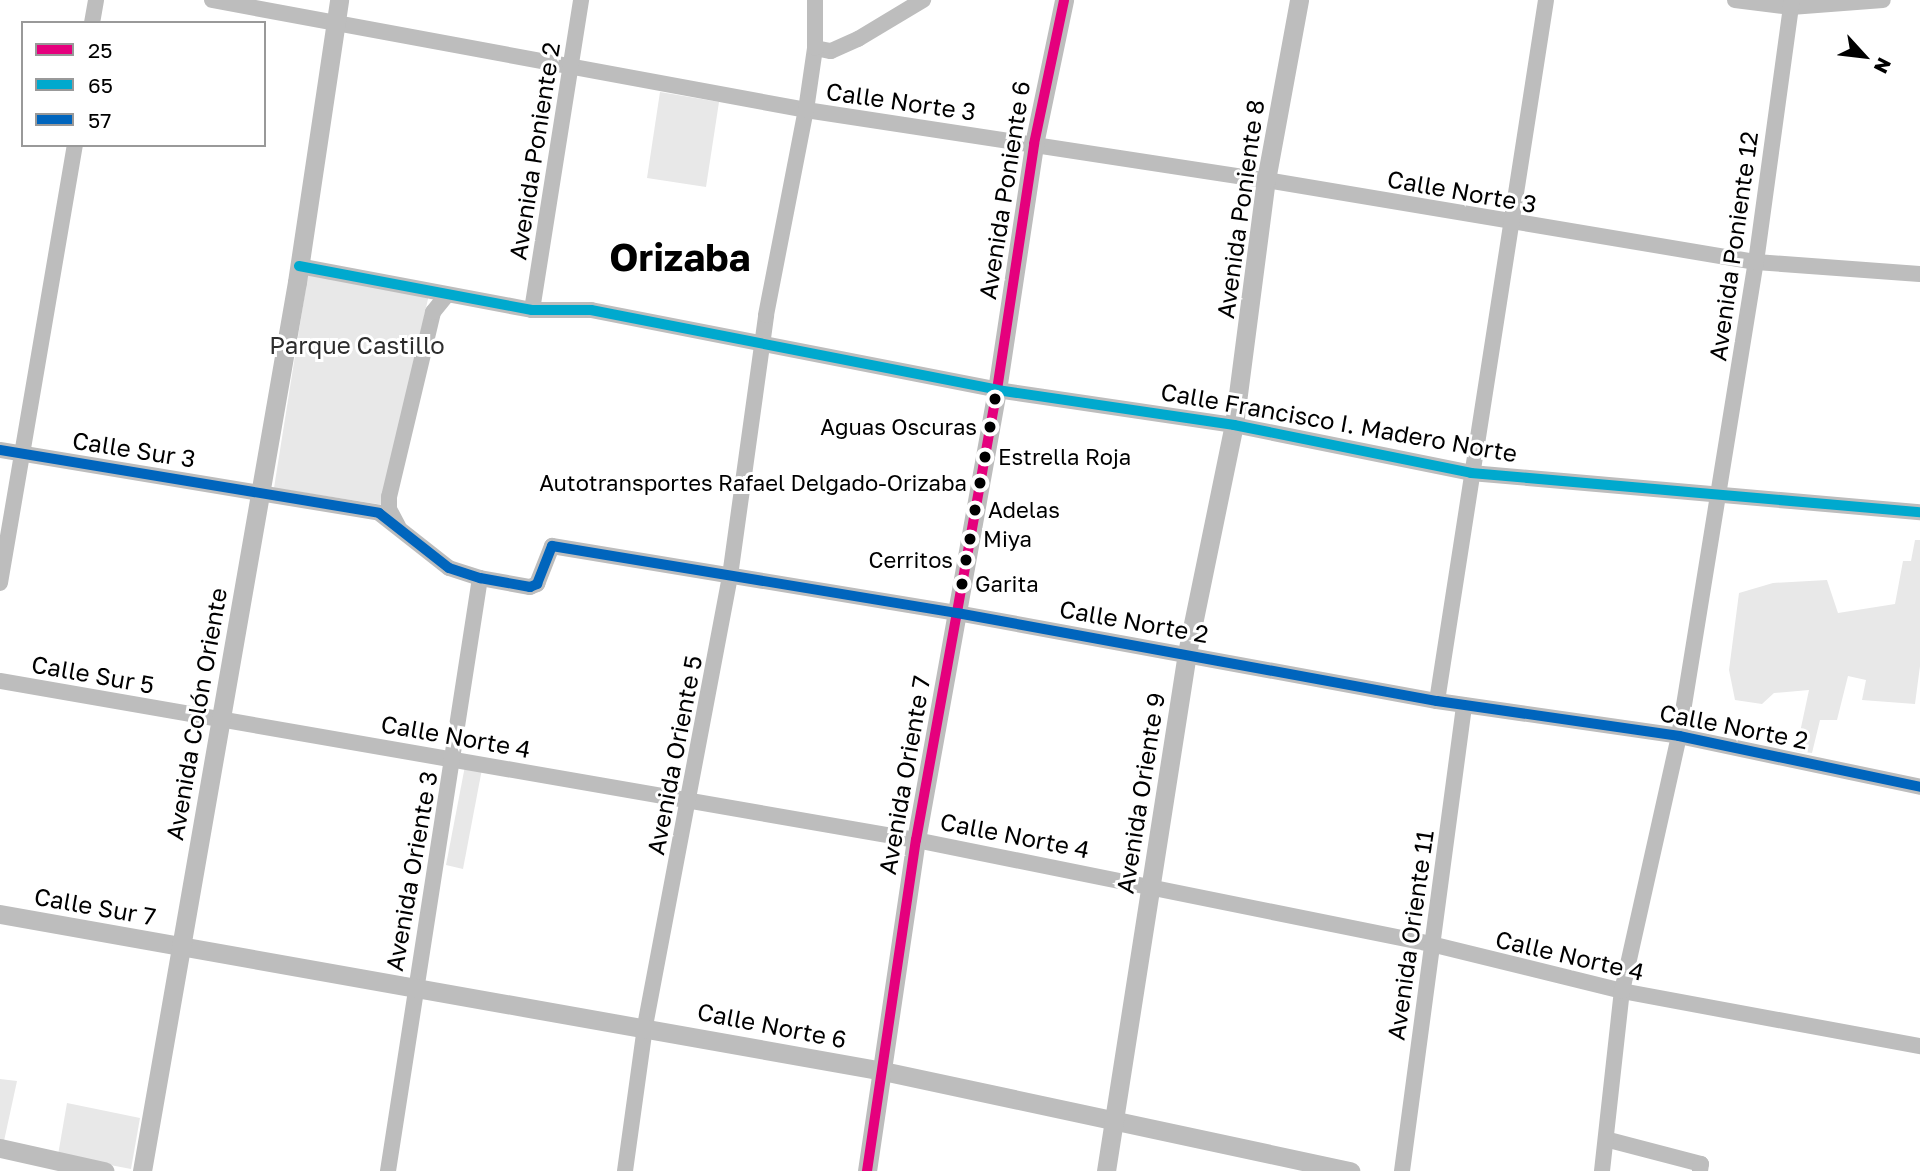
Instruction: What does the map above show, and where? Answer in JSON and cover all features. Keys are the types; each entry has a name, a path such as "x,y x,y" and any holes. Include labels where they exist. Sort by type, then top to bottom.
{"street":[{"path":"92,21 96,0"},
{"name":"Calle Norte 3","path":"212,0 570,69 806,110 1266,180 1756,262 1920,274"},
{"name":"Avenida Colón Oriente","path":"142,1171 299,266 339,0"},
{"name":"Avenida Poniente 2","path":"532,310 581,0"},
{"name":"Avenida Oriente 5","path":"625,1171 645,1026 730,576 762,346 806,110 815,48 815,0"},
{"path":"815,48 831,51 923,0"},
{"name":"Avenida Poniente 6","path":"997,390 1034,144 1064,0"},
{"name":"Avenida Poniente 8","path":"1234,425 1266,180 1299,0"},
{"path":"1437,701 1546,0"},
{"path":"1735,0 1791,3 1883,0"},
{"name":"Avenida Poniente 12","path":"1602,1171 1609,1140 1622,991 1679,736 1756,262 1791,3"},
{"path":"0,583 75,147"},
{"name":"Calle Francisco I. Madero Norte","path":"299,266 532,310 591,310 762,346 997,390 1234,425 1471,473 1717,498 1920,512"},
{"path":"400,527 389,509 389,497 433,312 447,295"},
{"name":"Avenida Oriente 7","path":"867,1171 916,839 997,390"},
{"name":"Avenida Oriente 9","path":"1106,1171 1187,653 1234,425"},
{"name":"Calle Sur 3","path":"0,450 260,492"},
{"name":"Calle Norte 2","path":"260,492 379,513 449,568 480,578 530,587 537,584 552,547 1187,653 1437,701 1679,736 1920,787"},
{"name":"Avenida Oriente 3","path":"388,1171 414,988 454,757 480,578"},
{"name":"Calle Sur 5","path":"0,681 220,720"},
{"name":"Avenida Oriente 11","path":"1402,1171 1464,705"},
{"name":"Calle Norte 4","path":"220,720 454,757 688,802 916,839 1431,944 1622,991 1793,1026 1920,1045"},
{"name":"Calle Sur 7","path":"0,914 181,946"},
{"name":"Calle Norte 6","path":"181,946 645,1026 883,1071 1114,1118 1350,1171"},
{"path":"1609,1140 1701,1164 1700,1171"},
{"path":"0,1148 104,1171"}],"green space":[{"path":"660,92 719,102 706,187 647,178"},
{"name":"Parque Castillo","path":"308,274 429,294 384,505 274,488"},
{"path":"1915,540 1920,540 1920,666 1915,704 1862,700 1866,680 1848,676 1837,720 1820,720 1812,753 1796,751 1809,690 1774,693 1762,704 1735,700 1729,670 1739,593 1773,583 1827,580 1838,613 1895,604 1903,561 1911,561"},
{"path":"465,766 482,769 463,869 446,865"},
{"path":"0,1079 17,1081 4,1141 0,1140"},
{"path":"67,1103 140,1118 131,1169 58,1155"}],"transit line":[{"name":"25","path":"867,1171 916,840 997,390 1034,144 1064,0"},
{"name":"65","path":"299,266 532,310 591,310 997,390 1234,425 1471,473 1920,512"},
{"name":"57","path":"0,450 379,513 449,568 480,578 530,587 537,584 552,546 957,613 1437,701 1679,736 1920,787"}],"place":[{"name":"Aguas Oscuras","path":"990,427"},
{"name":"Estrella Roja","path":"985,457"},
{"name":"Autotransportes Rafael Delgado-Orizaba","path":"980,483"},
{"name":"Adelas","path":"975,510"},
{"name":"Miya","path":"970,539"},
{"name":"Cerritos","path":"966,560"},
{"name":"Garita","path":"962,584"}],"district":[{"name":"Orizaba","path":"680,257"}]}
